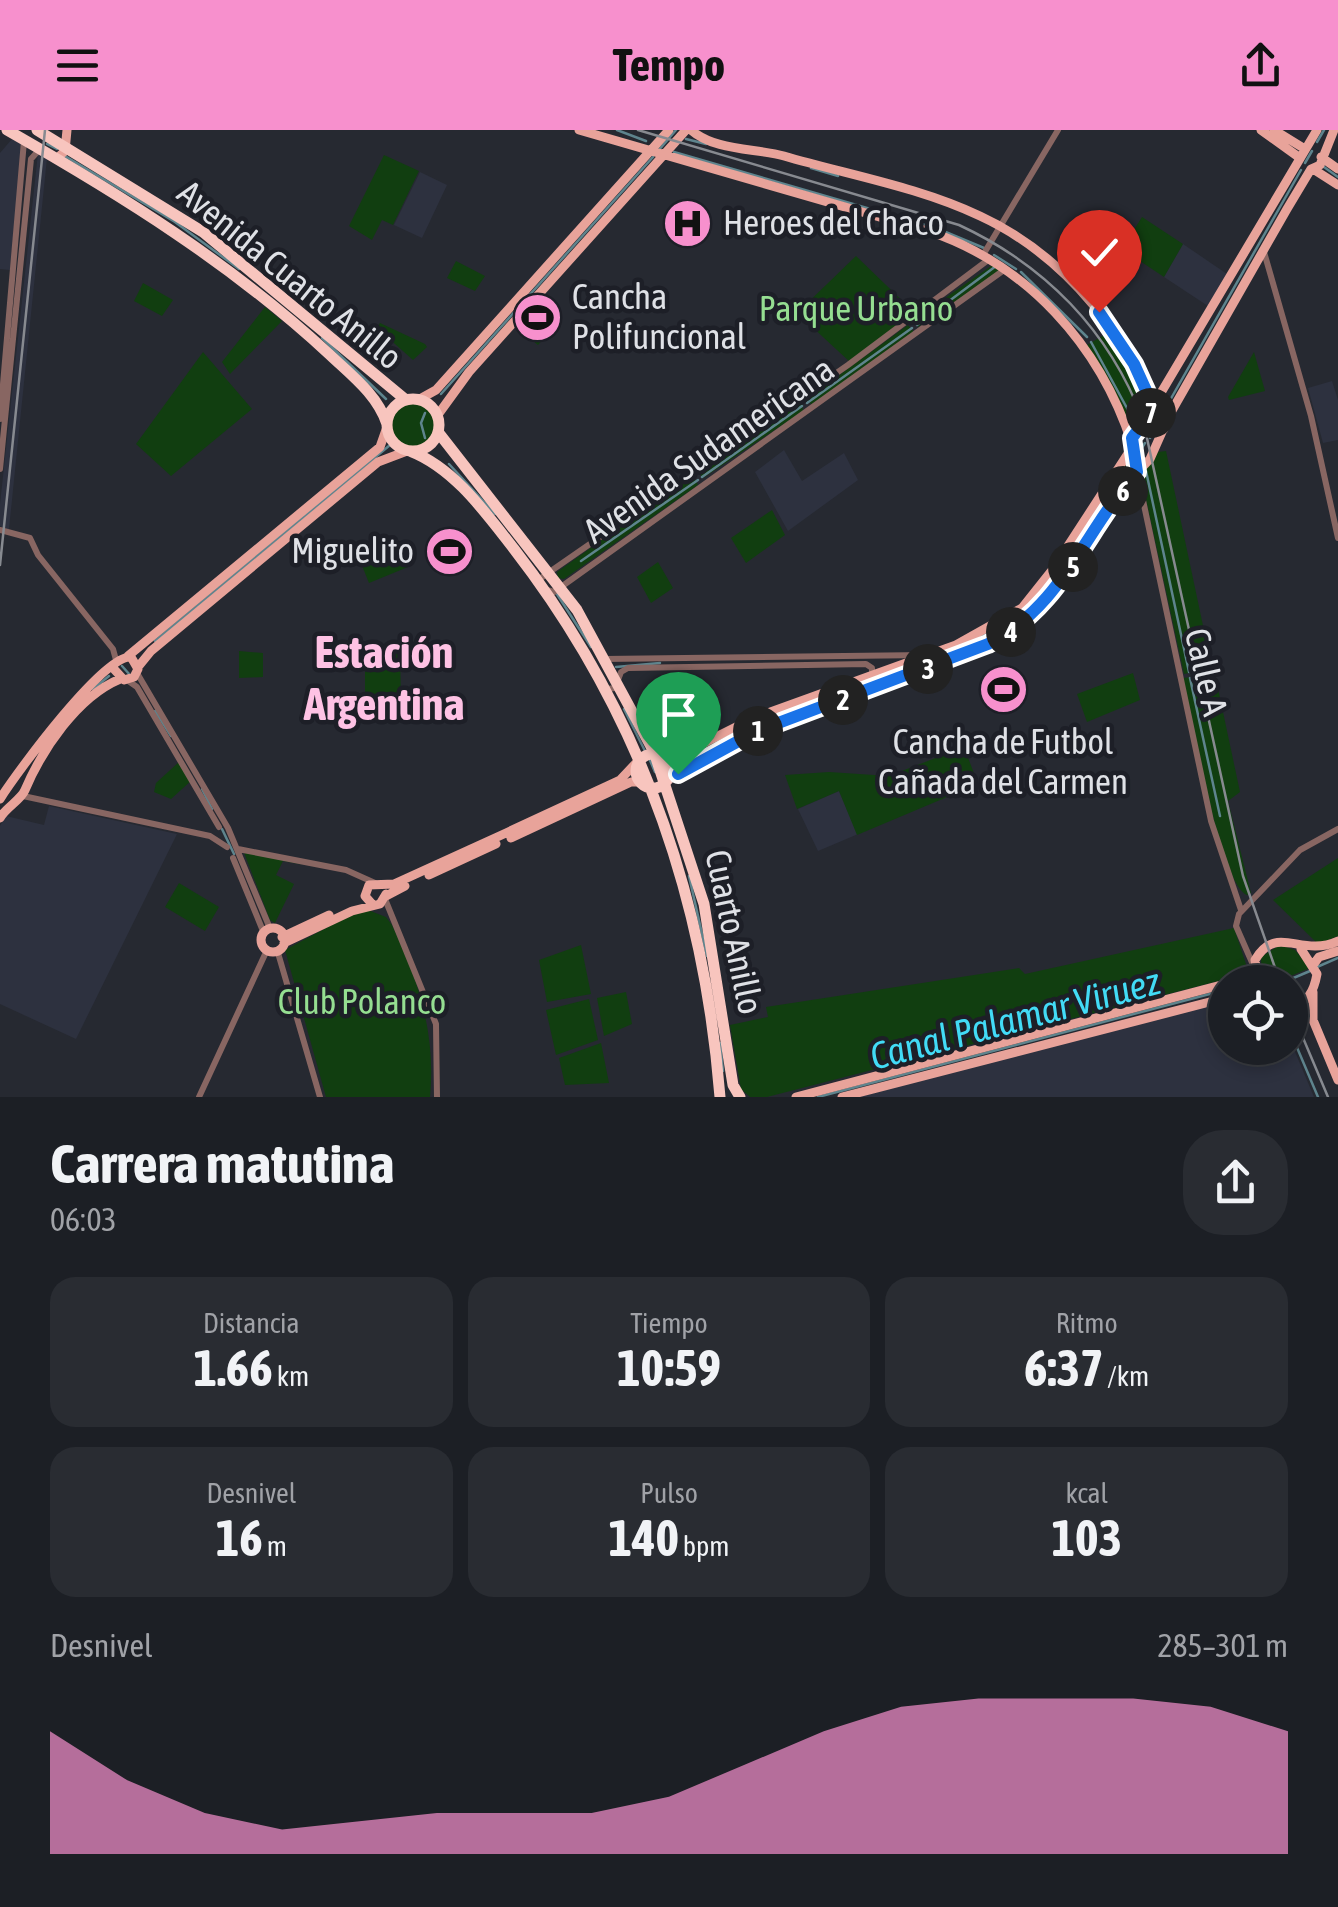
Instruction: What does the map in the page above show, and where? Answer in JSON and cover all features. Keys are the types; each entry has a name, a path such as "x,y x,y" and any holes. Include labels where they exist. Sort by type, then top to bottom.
{"highway":[{"name":"Avenida Cuarto Anillo","path":"7,130 174,230 236,276 349,373 376,400 387,425"},
{"name":"Avenida Cuarto Anillo","path":"48,132 202,232 412,400"},
{"path":"600,663 543,578 473,478 438,432 437,416 412,400 394,408 387,425 393,442 446,470 543,578 556,590 671,778 647,784"},
{"path":"408,451 428,447 438,432"},
{"path":"612,685 636,759 658,757"},
{"name":"Cuarto Anillo","path":"636,759 707,950 720,1097"},
{"name":"Cuarto Anillo","path":"671,778 733,1085 740,1097"}],"main road":[{"path":"56,160 67,130"},
{"path":"578,130 928,231 994,262 1050,307 1083,345 1108,385 1138,473"},
{"path":"437,416 450,395 668,130"},
{"path":"412,400 436,390 652,153 689,130 720,144 759,149 940,201 1000,226 1034,248 1086,296 1111,328 1164,432"},
{"path":"1261,130 1303,153 1321,156 1338,169"},
{"path":"1274,130 1303,153 1312,169 1338,185"},
{"path":"658,757 680,755 810,704 978,650 1031,600 1138,473 1164,432 1184,389 1188,364 1316,130"},
{"path":"1157,416 1163,395 1218,329 1228,295 1263,251 1312,169 1320,165 1334,130"},
{"path":"1148,394 1156,398 1163,395"},
{"path":"671,778 872,675 1029,618 1062,583 1078,543 1146,418 1157,416"},
{"path":"0,799 67,709 119,658 198,606 292,527 380,447 387,425"},
{"path":"292,527 378,462 408,451"},
{"path":"0,818 74,714 98,691 138,670 198,606"},
{"path":"119,658 138,670"},
{"path":"119,658 123,680"},
{"path":"283,940 383,899 595,796 636,759"},
{"path":"19,778 22,792 7,794 10,784 19,778"},
{"path":"272,952 283,940 347,907 372,887 405,879 595,796 647,784"},
{"path":"383,899 405,879"},
{"path":"372,887 383,899"},
{"path":"372,887 383,899"},
{"path":"266,928 283,940"},
{"path":"266,928 272,952"},
{"path":"1258,965 1261,951 1282,941 1314,950 1338,942"},
{"path":"1300,947 1315,969"},
{"path":"1338,951 1319,956 1312,1020 1338,1080"},
{"path":"796,1097 930,1068 1208,990"},
{"path":"1308,996 1313,992"},
{"path":"1084,1027 1208,1001"},
{"path":"1308,1017 1312,1020"},
{"path":"842,1097 930,1068"}],"street":[{"path":"994,262 1000,226 1058,130"},
{"path":"22,137 26,182"},
{"path":"0,469 26,182 32,156 40,150"},
{"path":"1263,251 1310,416 1338,538"},
{"name":"Avenida Sudamericana","path":"543,578 994,262"},
{"name":"Avenida Sudamericana","path":"556,590 918,332 994,262"},
{"path":"910,320 918,332"},
{"path":"800,398 810,411"},
{"path":"0,419 4,408"},
{"path":"695,472 704,484"},
{"name":"Calle A","path":"1138,473 1208,806 1241,910 1236,926 1252,965"},
{"path":"0,531 26,536 119,658"},
{"path":"600,663 928,655"},
{"path":"739,667 741,657"},
{"path":"612,685 628,668 866,664 872,668 872,675"},
{"path":"138,670 220,826 227,847"},
{"path":"123,680 137,687 220,826 236,854 266,928"},
{"path":"22,792 208,831 220,826"},
{"path":"22,792 210,836 236,854 362,875 372,887"},
{"path":"1200,814 1208,806"},
{"path":"1241,910 1306,850 1338,831"},
{"path":"1236,891 1252,898"},
{"path":"383,899 410,954 436,1024 437,1097"},
{"path":"1246,951 1261,951"},
{"path":"199,1097 272,952"},
{"path":"272,952 320,1097"}],"shaded area":[{"path":"12,139 22,143 10,270 0,269 0,153"},
{"path":"38,153 47,158 6,529 0,526 0,504"},
{"path":"420,172 447,185 422,238 394,225"},
{"path":"1183,244 1227,274 1208,306 1164,277"},
{"path":"1332,381 1338,400 1338,440 1323,443 1308,388"},
{"path":"784,450 802,481 844,453 858,480 788,531 755,472"},
{"path":"839,791 851,819 870,829 818,851 798,809"},
{"path":"49,806 177,834 76,1039 0,1004 0,826 6,816 44,825"},
{"path":"1208,1005 1208,1065 1301,1065 1314,1097 859,1097"}],"green space":[{"path":"384,155 419,171 393,225 382,220 372,240 349,226"},
{"path":"1142,217 1183,244 1164,277 1122,249"},
{"name":"Parque Urbano","path":"856,256 915,313 850,362 797,313"},
{"path":"456,261 485,276 475,291 447,278"},
{"path":"994,264 1001,270 918,327 915,319"},
{"path":"143,283 173,300 162,316 134,301"},
{"path":"536,305 556,324 538,345 517,328"},
{"path":"265,307 282,321 230,374 222,362"},
{"path":"380,323 427,347 413,360 377,328"},
{"path":"908,325 914,332 813,405 805,400"},
{"path":"1111,331 1150,405 1130,424 1087,345"},
{"path":"203,352 252,409 171,476 136,444"},
{"path":"1254,352 1265,391 1229,400 1228,397"},
{"path":"414,401 430,408 437,424 430,440 414,447 398,440 391,424 398,408"},
{"path":"797,402 802,403 803,411 703,478 698,472"},
{"path":"1166,451 1212,668 1184,674 1141,476 1158,452"},
{"path":"1127,461 1134,464 1135,471 1085,542 1081,541 1077,535"},
{"path":"693,475 698,485 564,579 558,578 557,572"},
{"path":"772,510 785,535 746,563 731,538"},
{"path":"397,542 408,567 369,583 359,558"},
{"path":"1071,545 1080,551 1062,576 1033,608 996,636 993,629 1023,608"},
{"path":"658,562 673,588 651,603 637,577"},
{"path":"984,633 988,642 816,706 813,702"},
{"path":"365,649 400,649 401,702 365,702"},
{"path":"239,651 263,653 263,677 239,678"},
{"path":"1133,673 1140,700 1087,722 1077,694"},
{"path":"1210,675 1216,679 1240,792 1228,801 1251,893 1247,895 1237,884 1217,831 1183,678"},
{"path":"805,701 804,710 674,772 669,759"},
{"path":"964,747 978,784 857,835 839,791 797,809 785,775 829,772 889,776"},
{"path":"180,761 192,780 171,799 154,792 156,783"},
{"path":"243,850 303,865 283,861 276,875 294,884 275,923 270,920"},
{"path":"1338,858 1338,936 1318,944 1273,900"},
{"path":"179,883 219,907 205,931 165,907"},
{"name":"Club Polanco","path":"368,910 386,917 392,925 417,987 428,1030 430,1097 326,1097 285,950 356,912"},
{"path":"1234,928 1246,965 1208,965 1208,984 767,1097 750,1097 741,1089 730,1025 768,1017 766,1007 1019,968 1025,974"},
{"path":"581,945 591,994 547,1002 539,960"},
{"path":"1280,945 1295,950 1308,965 1261,965 1261,957"},
{"path":"626,992 632,1024 604,1036 597,998"},
{"path":"589,999 598,1040 556,1055 546,1010"},
{"path":"601,1043 609,1083 565,1085 559,1058"}],"waterway":[{"path":"617,130 646,141"},
{"path":"658,151 676,130"},
{"path":"1317,142 1324,130"},
{"path":"686,139 706,144"},
{"path":"47,144 57,149"},
{"path":"1305,163 1312,151"},
{"path":"674,152 936,228 984,248"},
{"path":"65,156 175,222 239,269"},
{"path":"441,394 653,157"},
{"path":"1324,167 1338,177"},
{"path":"811,168 838,176"},
{"path":"1161,416 1301,170"},
{"path":"994,255 1016,269"},
{"path":"917,325 996,266"},
{"path":"1021,272 1087,337"},
{"path":"807,403 912,328"},
{"path":"322,338 386,399"},
{"path":"1091,342 1128,410"},
{"path":"702,477 802,406"},
{"path":"425,413 421,423 425,438"},
{"path":"1150,438 1157,424"},
{"path":"1136,457 1145,443"},
{"path":"155,641 390,445"},
{"path":"449,464 495,514"},
{"path":"951,654 1033,608 1131,465"},
{"path":"1146,471 1189,672"},
{"path":"581,561 698,480"},
{"path":"555,591 591,647"},
{"path":"748,726 939,659"},
{"path":"616,667 660,663"},
{"path":"122,666 130,675"},
{"path":"93,689 109,676"},
{"path":"1190,678 1220,816"},
{"path":"624,709 646,753"},
{"path":"155,711 171,736"},
{"path":"688,761 728,736"},
{"path":"649,758 655,772"},
{"path":"202,789 212,809"},
{"path":"222,829 234,854"},
{"path":"689,876 707,956"},
{"name":"Canal Palamar Viruez","path":"1317,967 1338,958"},
{"name":"Canal Palamar Viruez","path":"818,1097 1208,994"},
{"path":"720,1043 723,1071"},
{"path":"1304,1065 1318,1097"}],"railway":[{"path":"0,565 45,130"},
{"path":"638,130 959,225 1019,260 1046,281 1093,329 1129,387 1143,420 1243,876 1274,965"},
{"path":"1308,1050 1328,1097"}],"place":[{"name":"Heroes del Chaco","path":"688,223"},
{"name":"Cancha Polifuncional","path":"537,317"},
{"name":"Miguelito","path":"449,551"},
{"name":"Cancha de Futbol Cañada del Carmen","path":"1003,690"}],"district":[{"name":"Estación Argentina","path":"384,678"}],"route":[{"path":"678,774 757,731 988,644 1029,618 1051,596 1137,472 1132,438 1154,408 1134,364 1099,312"}]}
